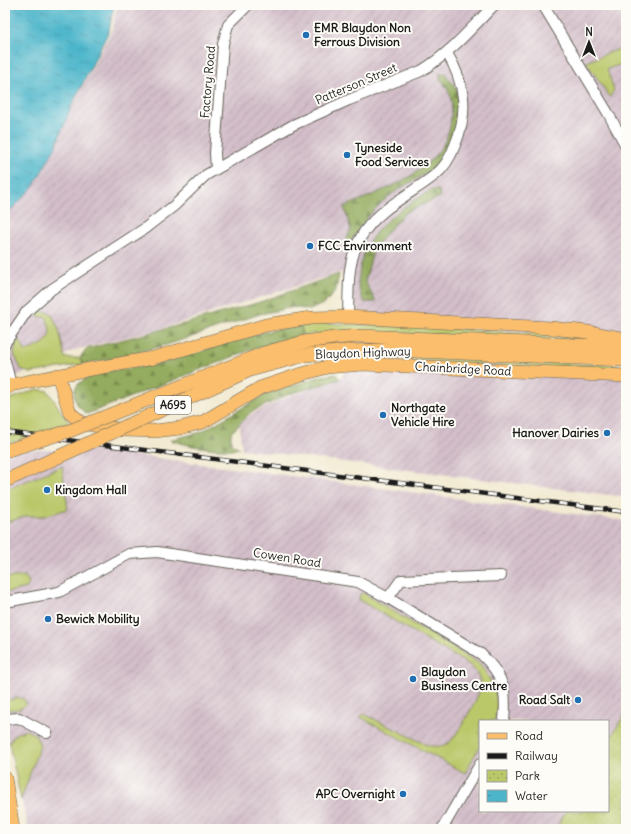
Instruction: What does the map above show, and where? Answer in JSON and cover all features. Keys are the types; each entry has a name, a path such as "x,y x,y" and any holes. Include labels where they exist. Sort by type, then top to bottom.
{"main road":[{"path":"8,387 58,375 153,358 266,325 311,318 348,317 551,328 588,332 626,339"},
{"name":"Blaydon Highway","path":"5,451 72,430 264,353 304,342 360,336 626,347"},
{"name":"Blaydon Highway","path":"5,481 250,370 306,355 346,351 391,350 626,360"},
{"name":"Chainbridge Road","path":"58,375 70,413 82,423 123,430 155,431 180,428 203,422 260,388 328,367 363,364 626,376"},
{"path":"5,778 13,829"}],"street":[{"name":"Factory Road","path":"216,169 215,153 223,44 228,25 248,5"},
{"name":"Patterson Street","path":"5,343 27,311 52,289 144,229 175,205 206,175 293,125 349,100 421,71 448,53 494,5"},
{"path":"543,5 608,113 626,146"},
{"path":"348,317 351,262 361,236 380,216 436,174 445,165 459,136 465,104 460,80 448,53"},
{"path":"5,361 8,387"},
{"name":"Cowen Road","path":"5,602 59,592 129,554 144,551 351,581 388,598 481,654 493,665 503,681 506,696 504,720"},
{"path":"388,598 401,580 501,576"},
{"path":"5,719 19,718 47,733"},
{"path":"442,829 479,766"}],"shaded area":[{"path":"117,5 626,5 626,338 366,328 341,272 163,328 78,349 5,381 5,216 33,187 55,148 72,106 112,30"},
{"path":"351,357 626,369 626,497 242,449 239,425 251,414 289,396 341,378"},
{"path":"5,450 97,450 626,521 626,712 609,740 609,720 479,720 479,812 565,812 556,829 28,829 5,728"}],"green space":[{"path":"626,46 626,63 607,69 614,90 610,97 586,62"},
{"path":"445,73 455,86 459,98 456,127 446,154 436,166 393,193 381,203 365,221 347,248 342,247 351,230 344,207 395,185 426,164 439,151 447,136 452,112 449,92 440,78 440,74"},
{"path":"431,190 439,190 440,197 406,212 374,248 365,281 376,302 364,302 359,289 358,281 363,255 369,243 376,232 396,213"},
{"path":"339,274 336,290 325,303 310,310 294,307 260,314 173,343 116,358 83,364 80,358 86,349 180,325 260,302"},
{"path":"43,311 52,314 59,330 65,358 80,358 83,364 30,373 21,369 14,354 16,342 20,340 25,351 43,343 49,336 50,331 46,317 38,317 37,312"},
{"path":"323,323 504,331 602,339 614,342 355,331 303,335 301,326"},
{"path":"301,326 303,335 250,350 87,414 80,408 75,400 74,395 77,386 89,377 98,374 166,362 253,335"},
{"path":"355,355 626,366 626,371 355,359"},
{"path":"336,374 340,379 289,394 251,412 231,433 231,443 239,448 204,448 170,440 201,432 266,394 321,376"},
{"path":"37,389 48,391 69,423 5,444 5,401"},
{"path":"62,466 68,509 44,516 27,516 5,523 5,490"},
{"path":"25,576 29,582 27,588 5,593 5,578"},
{"path":"360,593 365,594 480,664 488,677 497,699 497,714 494,720 479,720 479,748 465,773 360,717 364,714 427,745 442,746 447,744 453,739 462,725 479,692 480,681 475,671 471,666 359,600"},
{"path":"18,697 25,700 26,704 24,706 13,710 5,707 5,699 12,700"},
{"path":"626,712 626,829 556,829 565,812 609,812 609,740"},
{"path":"26,730 35,734 40,745 21,800 9,743 15,734"}],"water":[{"path":"5,5 114,5 109,31 71,107 55,148 33,187 5,216"}],"railway":[{"path":"5,432 626,512"}],"place":[{"name":"EMR Blaydon Non Ferrous Division","path":"306,35"},
{"name":"Tyneside Food Services","path":"347,155"},
{"name":"FCC Environment","path":"310,246"},
{"name":"Northgate Vehicle Hire","path":"383,415"},
{"name":"Hanover Dairies","path":"607,433"},
{"name":"Kingdom Hall","path":"47,490"},
{"name":"Bewick Mobility","path":"48,619"},
{"name":"Blaydon Business Centre","path":"413,679"},
{"name":"Road Salt","path":"578,700"},
{"name":"APC Overnight","path":"403,794"}]}
